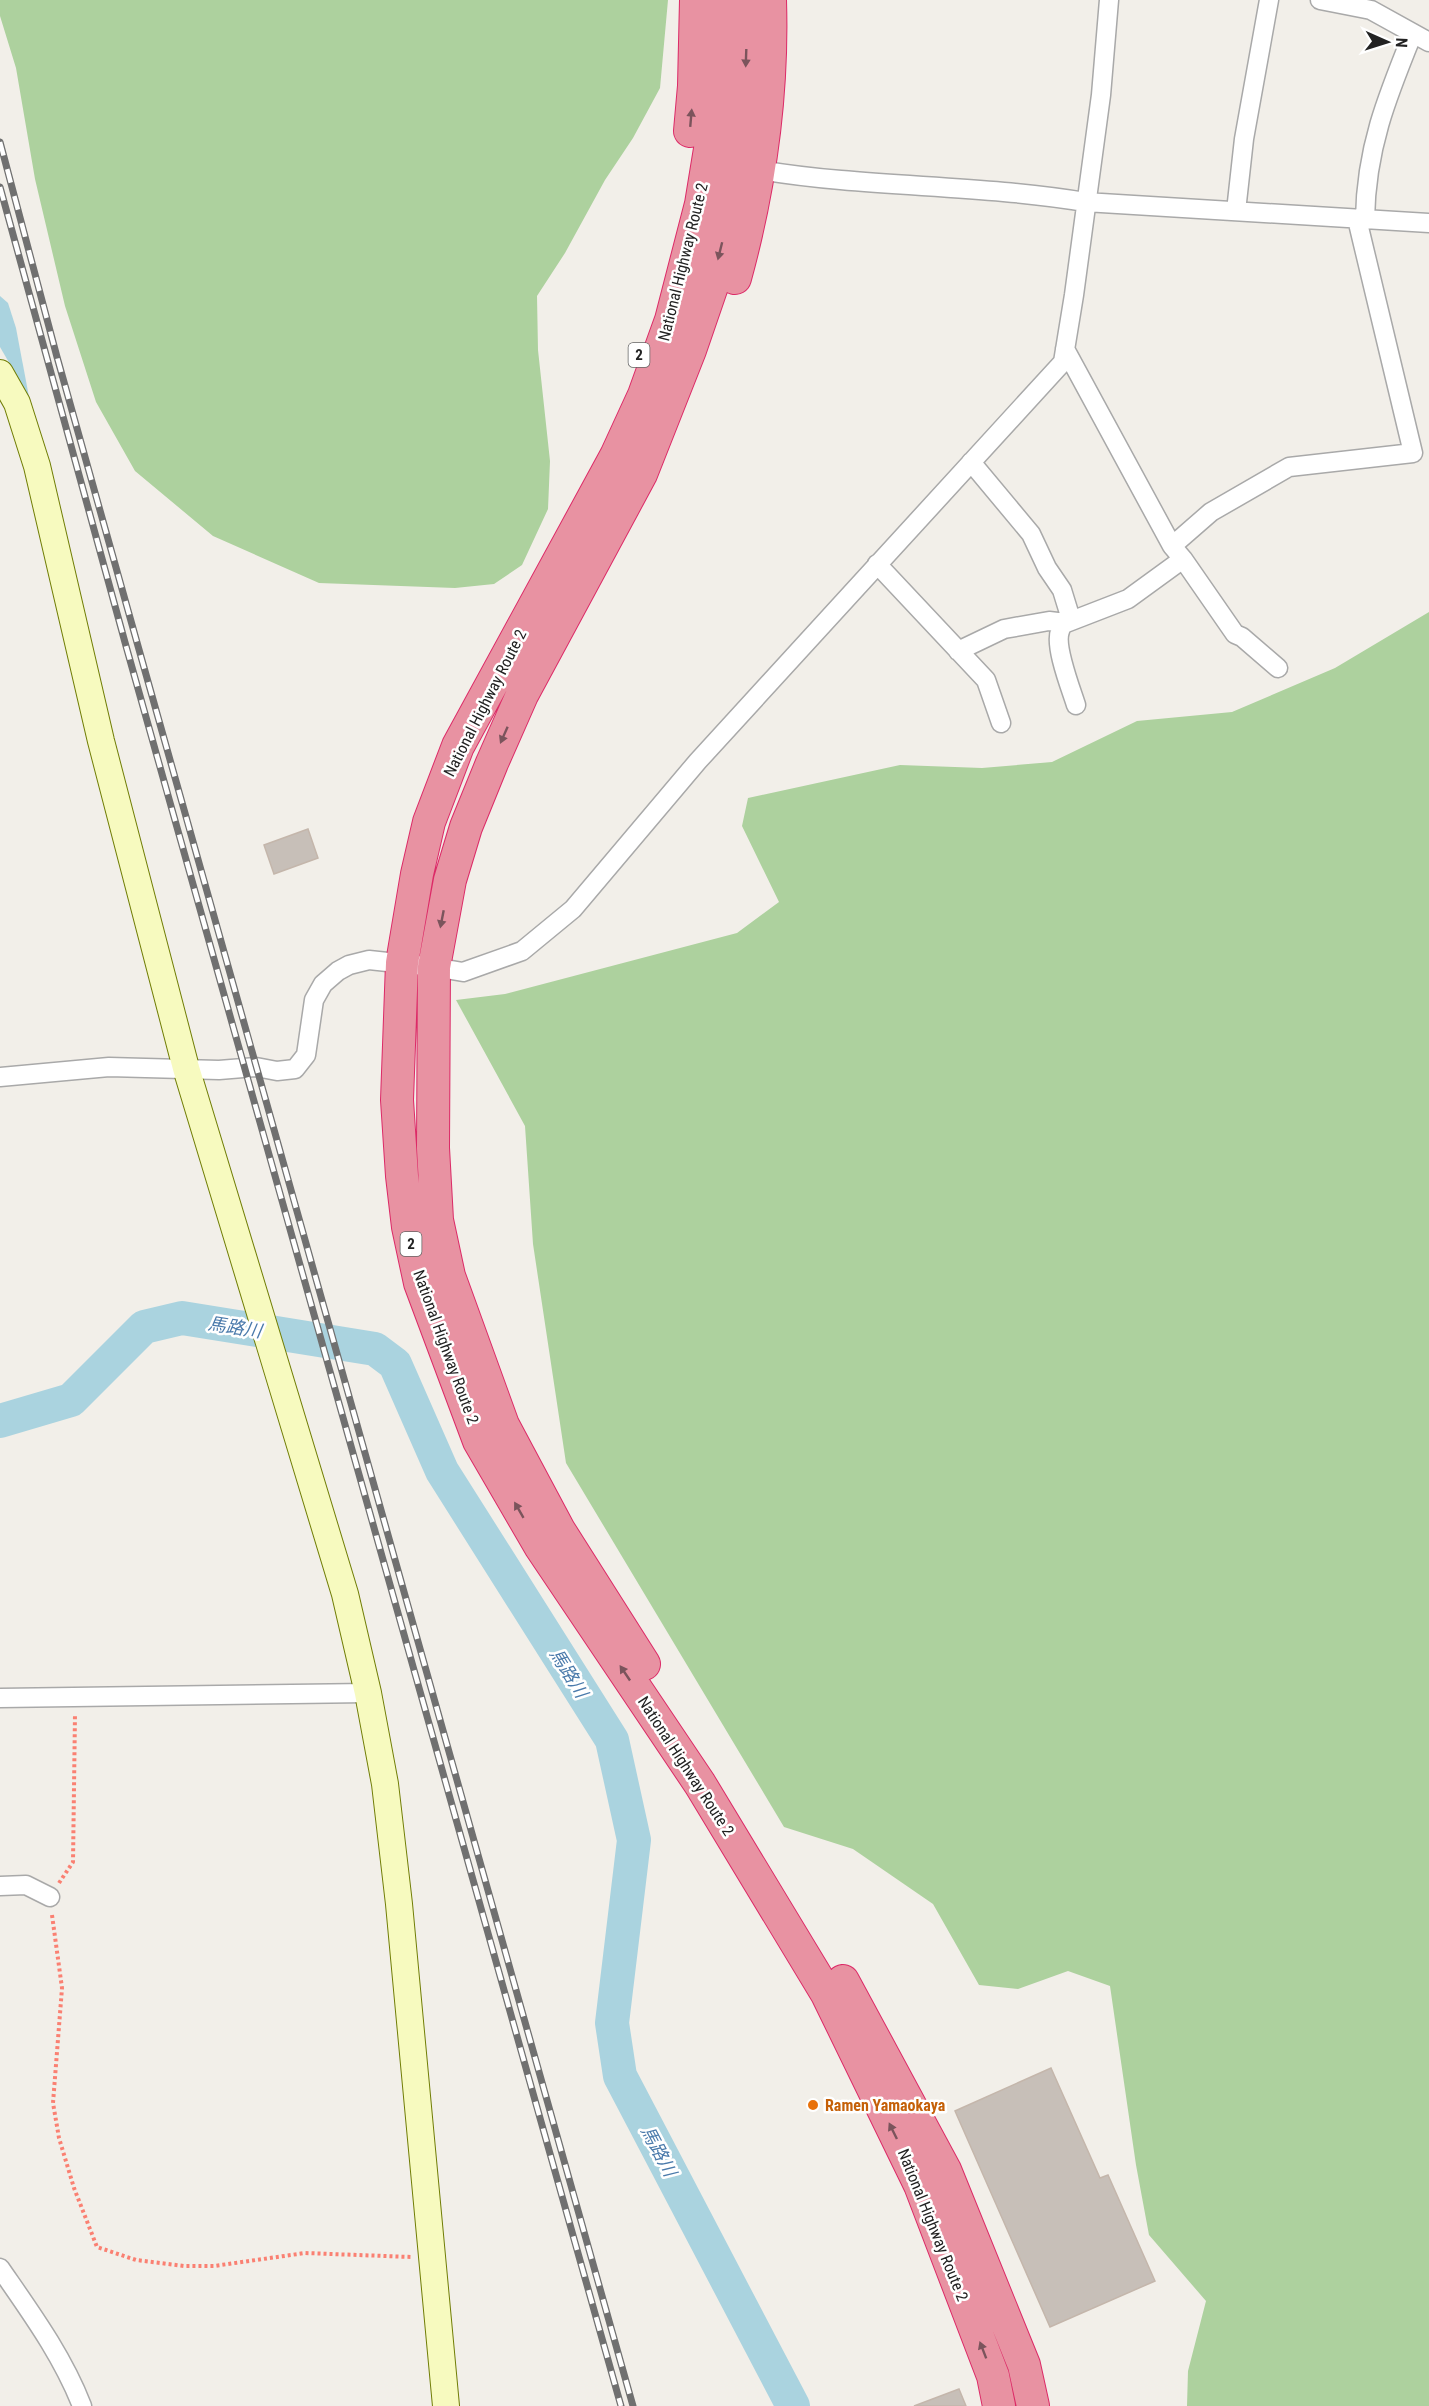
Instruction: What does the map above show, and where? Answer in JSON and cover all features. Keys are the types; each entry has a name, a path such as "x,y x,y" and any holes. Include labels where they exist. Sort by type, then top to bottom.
{"highway":[{"name":"2","path":"493,685 503,648 569,520 625,396 668,261 680,208 688,150 694,86 696,0"},
{"name":"National Highway Route 2","path":"719,0 716,86 710,149 701,204 671,320 644,396 616,456 458,747 429,822 417,874 402,963 397,1100 402,1176 408,1227 420,1283 479,1441 540,1546 700,1784 827,1995 920,2185 993,2376 999,2406"},
{"name":"National Highway Route 2","path":"747,0 740,149 729,216 712,285 678,381 640,474 522,695 466,827 450,880 434,966 433,1148 437,1220 449,1276 503,1425 560,1530 842,1978 945,2170 1024,2365 1033,2406"},
{"path":"522,695 566,642 621,547 688,410 732,291 748,231 767,117 770,0"}],"street":[{"path":"0,1077 109,1067 219,1070 256,1067 277,1071 295,1069 306,1055 314,1000 323,984 338,971 349,965 369,960 434,966 463,972 522,951 573,909 698,761 1063,362 1101,95 1109,0"},
{"path":"1236,211 1244,139 1269,0"},
{"path":"1320,0 1371,10 1429,42"},
{"path":"958,651 1004,629 1049,621 1066,623 1128,599 1177,553 1211,512 1289,468 1413,453 1361,219 1377,130 1385,103 1413,33"},
{"path":"759,170 816,180 1034,194 1085,202 1429,223"},
{"path":"1065,349 1177,553 1235,634 1242,637 1278,668"},
{"path":"0,374 17,403 37,466 101,741 186,1068 345,1594 368,1693 385,1784 398,1893 446,2406"},
{"path":"971,462 1031,534 1047,568 1062,590 1070,616 1060,631 1059,640 1064,669 1076,705"},
{"path":"877,564 986,680 1001,723"},
{"path":"0,1698 75,1699 368,1693"},
{"path":"0,1886 26,1885 50,1897"},
{"path":"0,2268 45,2332 71,2378 82,2406"}],"path":[{"path":"75,1699 73,1862 50,1897 62,1988 53,2103 59,2138 96,2247 136,2260 184,2266 214,2266 305,2253 432,2258"}],"green space":[{"path":"0,0 668,0 660,88 565,253 537,296 538,350 550,461 548,509 522,565 494,584 455,588 319,583 213,536 135,471 96,402 65,306 35,179 16,68 0,16"},
{"path":"1429,612 1429,2406 1187,2406 1188,2371 1206,2301 1149,2235 1136,2165 1110,1986 1068,1971 1018,1989 979,1985 933,1904 853,1849 784,1827 566,1463 533,1244 525,1126 456,1000 505,994 737,933 779,902 742,826 748,798 900,765 982,768 1052,762 1137,721 1232,712 1335,668"}],"water":[{"path":"0,296 8,303 16,328 29,397 0,347"}],"building":[{"path":"308,829 318,858 274,874 264,845"},
{"path":"1051,2068 1100,2178 1108,2175 1155,2281 1050,2327 955,2111"},
{"path":"959,2389 966,2406 914,2406"}],"waterway":[{"name":"馬路川","path":"0,1421 71,1400 144,1327 182,1318 375,1349 395,1364 442,1471 612,1740 634,1840 612,2023 620,2076 793,2406"}],"railway":[{"path":"0,142 57,357 633,2406"},
{"path":"0,187 126,646 621,2406"}],"place":[{"name":"Ramen Yamaokaya","path":"813,2105"}]}
